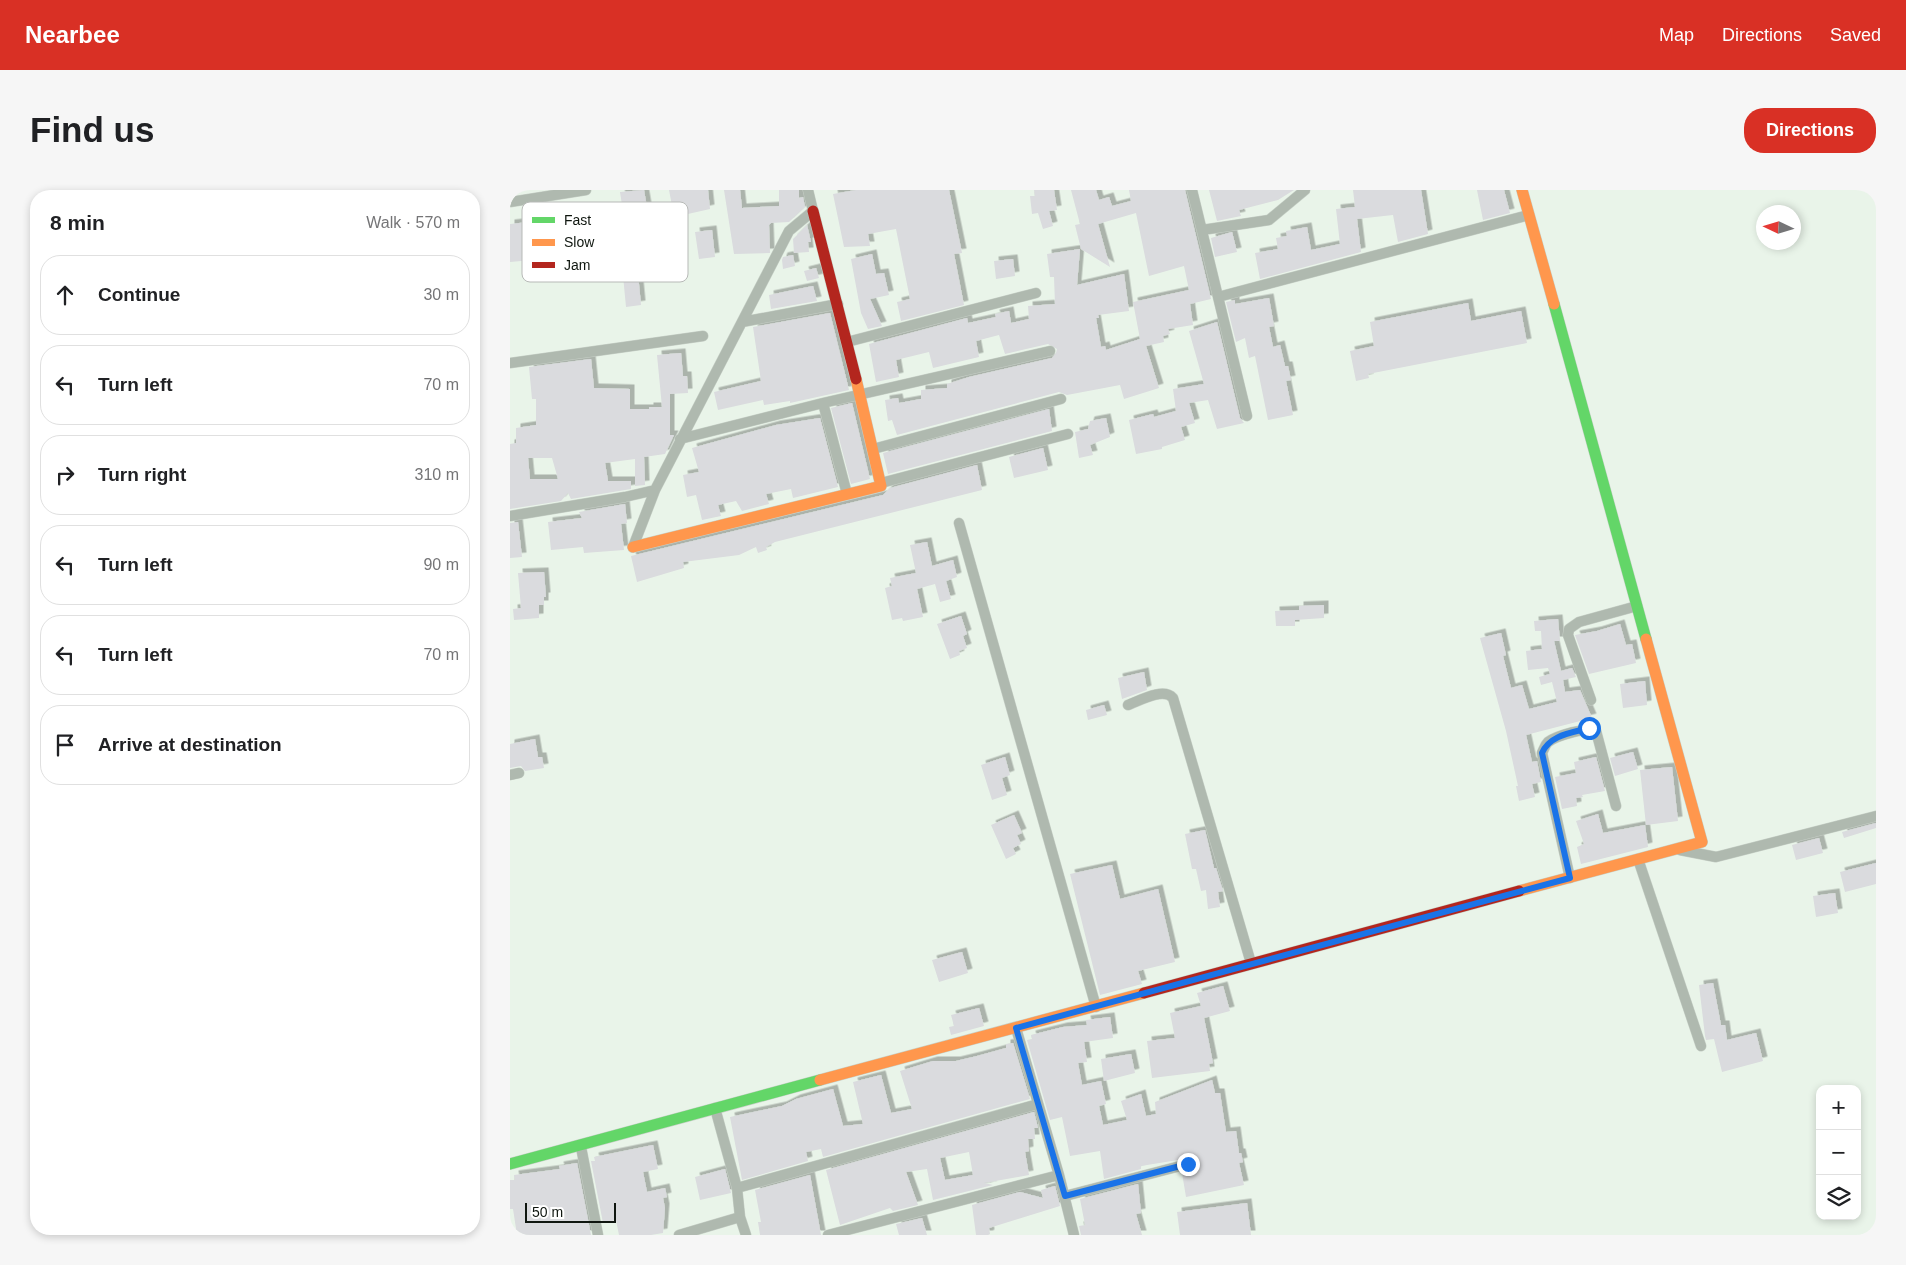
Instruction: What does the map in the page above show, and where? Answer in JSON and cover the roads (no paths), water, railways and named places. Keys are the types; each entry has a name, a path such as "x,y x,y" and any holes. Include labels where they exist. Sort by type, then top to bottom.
{"street":[{"path":"510,202 586,190"},
{"path":"808,190 848,342 881,483"},
{"path":"1192,190 1247,416"},
{"path":"1202,230 1269,220 1305,190"},
{"path":"510,1164 581,1147 715,1108 1096,1007 1251,963 1702,842 1522,190"},
{"path":"633,547 655,490 680,439 789,231 813,210"},
{"path":"1218,297 1529,215"},
{"path":"848,342 1036,293"},
{"path":"742,322 838,304"},
{"path":"510,363 704,336"},
{"path":"680,439 823,403 1050,352"},
{"path":"873,449 1062,399"},
{"path":"823,403 847,494"},
{"path":"633,547 881,486 881,483 1068,434"},
{"path":"510,516 616,499 655,490"},
{"path":"959,523 1096,1007"},
{"path":"1591,700 1568,635 1569,629 1579,622 1637,606"},
{"path":"1128,705 1162,693 1173,698 1251,963"},
{"path":"1570,878 1542,753 1546,744 1555,738 1589,728 1596,731 1616,806"},
{"path":"1676,849 1716,857 1876,816"},
{"path":"1638,859 1701,1046"},
{"path":"1016,1028 1060,1175 1074,1235"},
{"path":"737,1188 1038,1104"},
{"path":"715,1108 737,1188 740,1217 746,1235"},
{"path":"581,1147 598,1235"},
{"path":"1065,1196 1188,1164"},
{"path":"828,1235 1060,1175"},
{"path":"679,1235 740,1217"}]}
